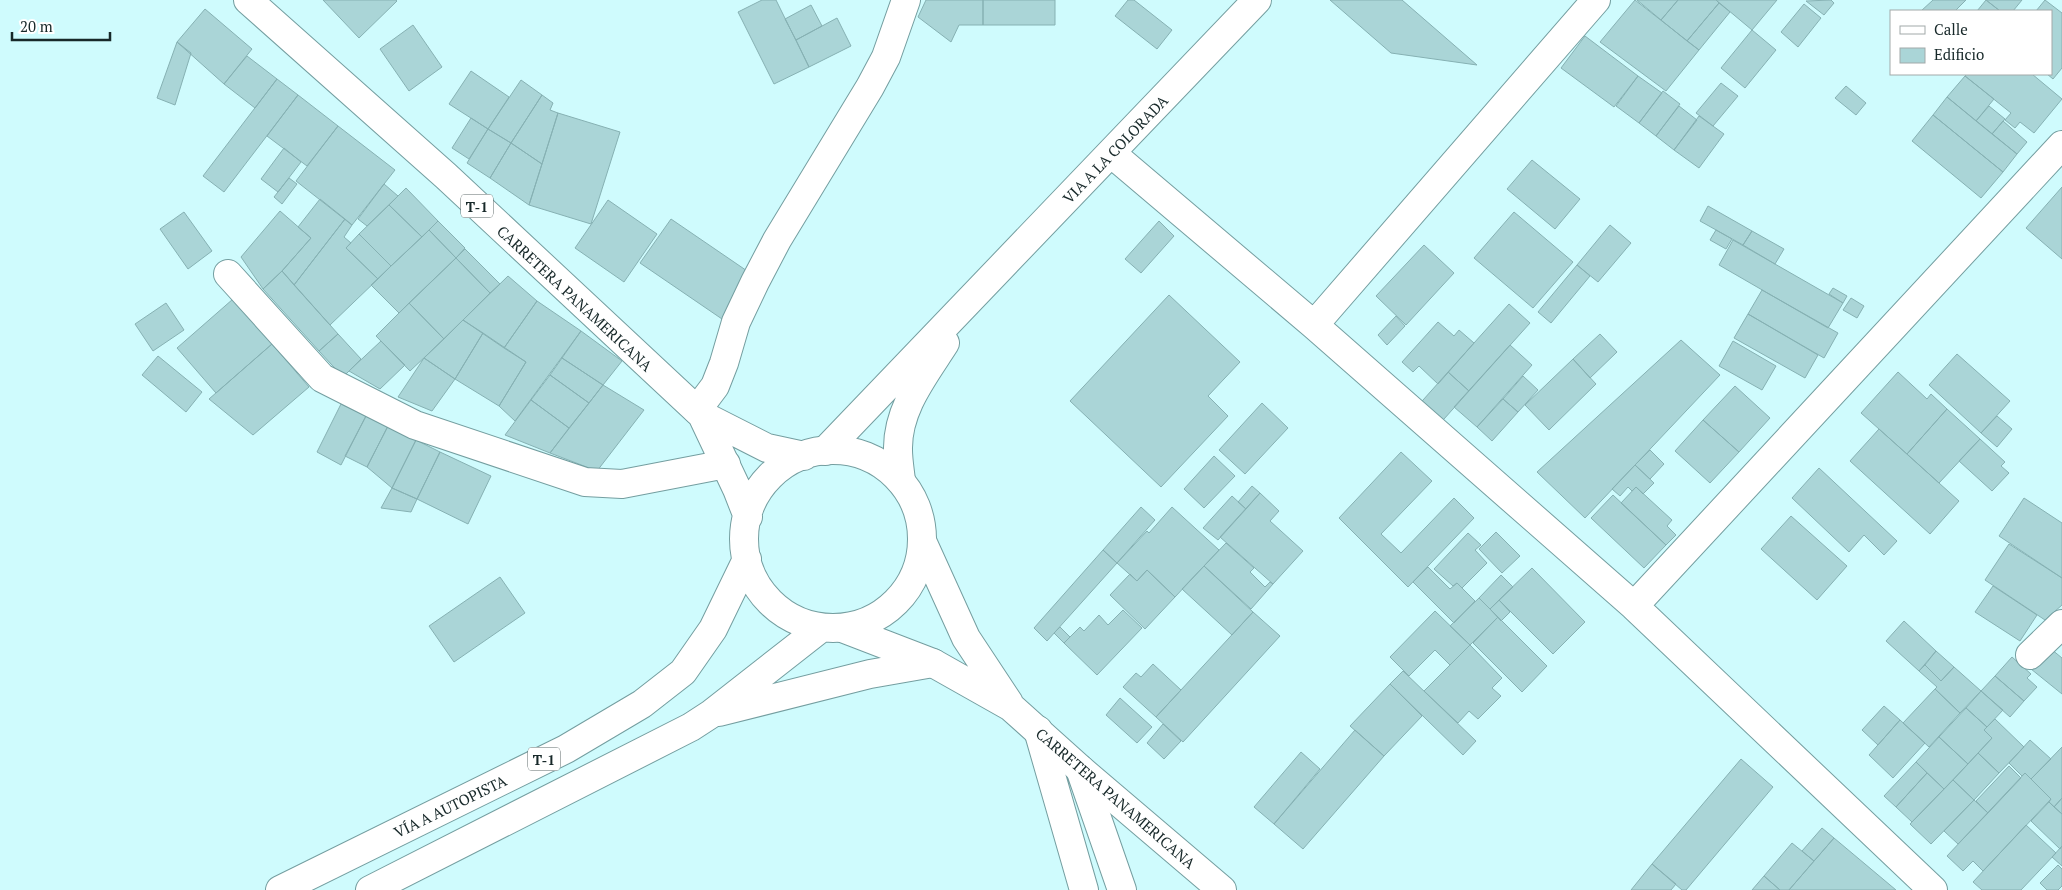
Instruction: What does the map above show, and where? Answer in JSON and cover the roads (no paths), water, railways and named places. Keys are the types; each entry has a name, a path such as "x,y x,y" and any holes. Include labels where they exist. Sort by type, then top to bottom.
{"main road":[{"name":"CARRETERA PANAMERICANA","path":"248,0 446,176 699,413 767,448 814,453"},
{"path":"699,413 715,386 736,322 764,265 870,88 886,56 906,0"},
{"name":"VIA A LA COLORADA","path":"814,453 973,297 1257,0"},
{"path":"1314,325 1596,0"},
{"path":"1634,606 2062,145"},
{"path":"1111,153 1314,325 1634,606 1933,890"},
{"path":"228,274 322,378 415,425 585,482 622,484 726,464"},
{"name":"VIA A LA COLORADA","path":"901,481 898,448 900,428 908,401 973,297"},
{"name":"CARRETERA PANAMERICANA","path":"699,413 726,464 748,517"},
{"name":"T-1","path":"846,451 867,456 886,467 901,481 913,499 920,520 922,541 919,562 911,582 898,599 882,614 870,620 831,628 800,622 781,612 766,597 754,579 747,559 745,538 748,517 756,496 768,479 785,466 814,453 846,451"},
{"name":"CARRETERA PANAMERICANA","path":"922,541 966,638 1011,707"},
{"name":"VÍA A AUTOPISTA","path":"280,890 566,749 642,704 683,672 713,629 747,559"},
{"path":"2030,655 2062,624"},
{"name":"CARRETERA PANAMERICANA","path":"831,628 933,663 1011,707 1080,769 1222,890"},
{"name":"T-1","path":"370,890 691,727 831,628"},
{"path":"711,714 870,674 933,663"},
{"path":"1038,730 1084,890"},
{"path":"1080,769 1122,890"}]}
